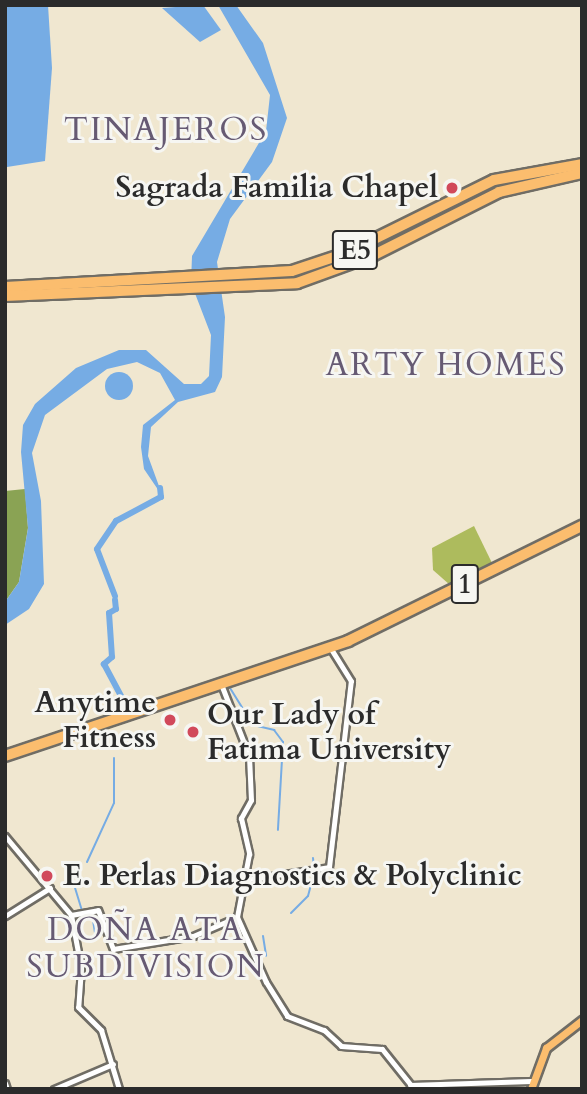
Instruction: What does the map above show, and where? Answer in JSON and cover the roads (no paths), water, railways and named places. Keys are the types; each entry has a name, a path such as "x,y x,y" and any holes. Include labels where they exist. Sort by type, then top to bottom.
{"highway":[{"name":"E5","path":"5,296 224,291 304,282 374,255 499,192 582,163"},
{"name":"E5","path":"5,287 307,267 494,180 561,169 582,174"},
{"name":"1","path":"5,756 330,648 582,526"}],"main road":[{"path":"531,1085 546,1048 582,1020"}],"street":[{"path":"244,880 329,867 351,681 330,648"},
{"path":"220,685 249,756 251,800 241,818 249,849 237,917 266,982 296,1020 324,1030 341,1046 382,1049 412,1087 486,1081 531,1085"},
{"path":"5,836 71,915 81,968 78,1007 101,1030 119,1089"},
{"path":"5,916 50,888"},
{"path":"71,915 98,910 113,949 193,936 237,917"},
{"path":"54,1089 113,1064"},
{"path":"486,1081 486,1089"},
{"path":"5,1083 7,1089"}],"water":[{"path":"5,5 48,5 52,68 45,161 7,167"},
{"path":"203,5 221,30 200,42 162,8"},
{"path":"218,5 236,5 263,43 287,118 272,162 230,219 217,262 225,317 222,377 215,392 178,402 151,427 148,456 163,497 144,469 141,447 143,425 175,400 160,373 137,362 107,369 45,415 32,453 41,501 44,584 29,609 5,625 5,602 19,582 28,528 21,452 23,425 35,404 76,368 119,350 146,350 184,384 201,384 209,376 211,335 191,283 192,256 266,131 270,95"},
{"path":"119,372 129,376 133,386 129,396 119,400 109,396 105,386 109,376"}],"waterway":[{"path":"115,596 97,549 116,521 161,497 160,488"},
{"path":"115,600 116,609 109,613 112,657 104,664 127,707"},
{"path":"230,688 253,725 274,730 283,742 278,830"},
{"path":"87,862 114,803 114,758"},
{"path":"313,858 314,867"},
{"path":"291,913 308,896 314,873"},
{"path":"72,878 82,910"},
{"path":"92,914 96,938"},
{"path":"263,936 266,956"}],"place":[{"name":"Sagrada Familia Chapel","path":"452,188"},
{"name":"Anytime Fitness","path":"170,720"},
{"name":"Our Lady of Fatima University","path":"193,732"},
{"name":"E. Perlas Diagnostics & Polyclinic","path":"47,876"}],"district":[{"name":"TINAJEROS","path":"166,130"},
{"name":"ARTY HOMES","path":"446,365"},
{"name":"DOÑA ATA SUBDIVISION","path":"146,950"}]}
